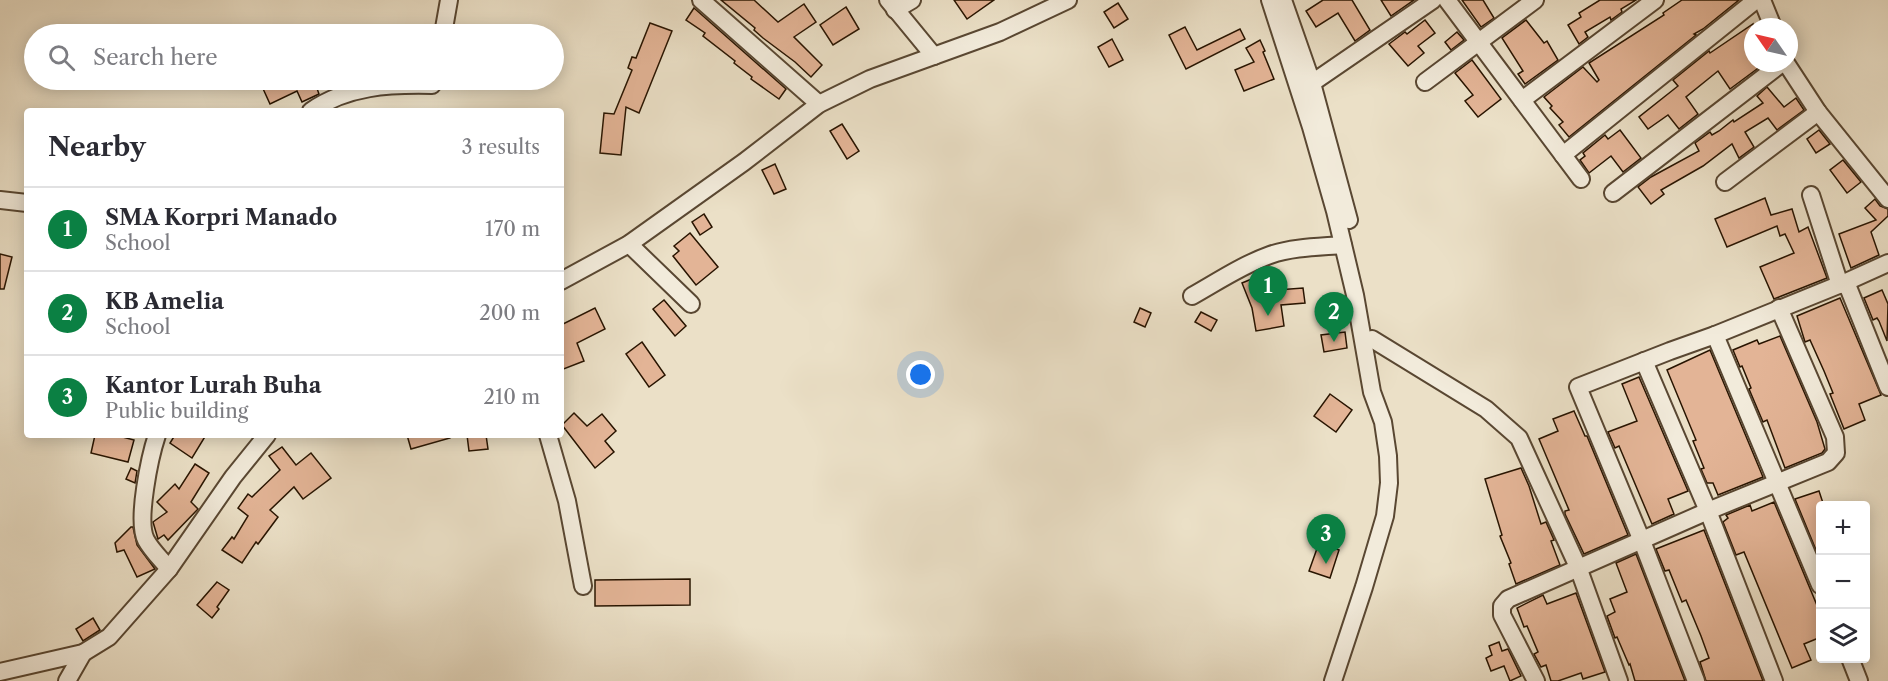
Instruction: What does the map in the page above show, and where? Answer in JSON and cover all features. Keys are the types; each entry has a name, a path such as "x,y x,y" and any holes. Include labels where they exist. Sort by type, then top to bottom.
{"street":[{"path":"445,24 449,0"},
{"path":"701,0 819,104"},
{"path":"912,0 891,5 934,56"},
{"path":"564,279 629,244 744,162 819,104 870,79 1000,32 1068,0"},
{"path":"1281,0 1312,83 1348,216 1384,400 1383,422 1389,483 1385,516 1333,681"},
{"path":"1281,0 1311,127 1355,295 1372,392 1383,422"},
{"path":"1312,83 1433,0"},
{"path":"1447,0 1581,178"},
{"path":"1425,82 1535,0"},
{"path":"1522,100 1655,0"},
{"path":"1563,155 1756,0"},
{"path":"1762,0 1769,18"},
{"path":"1613,192 1772,72"},
{"path":"1790,72 1818,112 1888,199"},
{"path":"315,108 331,98 359,90"},
{"path":"1725,182 1818,112"},
{"path":"1811,195 1843,283 1888,387"},
{"path":"0,200 24,203"},
{"path":"629,244 692,304"},
{"path":"1192,296 1246,265 1270,255 1295,249 1343,245"},
{"path":"1696,681 1642,541 1578,387 1715,336 1888,263"},
{"path":"1536,681 1502,615 1502,606 1508,599 1832,459 1836,453 1837,445 1779,309"},
{"path":"1715,336 1816,573"},
{"path":"1372,339 1486,409 1519,438 1578,567 1619,681"},
{"path":"1644,361 1708,511 1774,681"},
{"path":"156,438 151,451 143,522 146,539 169,570"},
{"path":"0,672 82,652 109,637 169,570 233,477 265,438"},
{"path":"549,438 567,501 583,585"},
{"path":"67,681 82,652"},
{"path":"1852,663 1859,681"}],"building":[{"path":"721,0 754,0 778,22 804,4 816,22 794,37 822,65 811,77"},
{"path":"954,0 994,0 967,19"},
{"path":"1323,0 1352,0 1370,30 1355,41 1338,13 1316,27 1306,11"},
{"path":"1381,0 1414,0 1391,16"},
{"path":"1462,0 1483,0 1494,18 1481,27"},
{"path":"1600,0 1636,0 1621,9 1622,12 1611,20 1610,17 1585,32 1588,37 1579,44 1568,25 1581,17 1579,13"},
{"path":"1682,0 1739,0 1569,137 1559,125 1563,122 1550,108 1552,106 1544,97 1583,67 1597,82 1599,80 1589,63 1664,15 1663,13"},
{"path":"1118,3 1128,19 1114,28 1104,12"},
{"path":"846,7 859,29 833,45 820,25"},
{"path":"694,8 786,89 779,99 751,79 752,77 734,63 735,61 703,36 705,33 686,20"},
{"path":"1425,20 1435,33 1418,46 1424,53 1408,66 1389,44"},
{"path":"1526,20 1544,43 1547,41 1558,60 1525,84 1518,74 1523,71 1502,38"},
{"path":"650,23 672,31 639,113 626,107 621,155 600,153 604,113 614,114 632,70 628,68 632,57 636,58"},
{"path":"1185,27 1197,50 1240,29 1245,39 1186,69 1169,35"},
{"path":"1744,30 1744,72 1753,72 1730,89 1718,71 1686,97 1698,114 1679,129 1668,115 1648,129 1639,117 1678,86 1673,80 1709,51 1710,53"},
{"path":"1457,32 1464,40 1451,50 1445,42"},
{"path":"1112,39 1123,60 1109,67 1098,47"},
{"path":"1260,40 1274,79 1244,91 1235,70 1254,62 1246,48"},
{"path":"1472,60 1501,99 1478,117 1465,101 1473,95 1455,73"},
{"path":"1767,87 1784,107 1796,98 1804,110 1777,130 1768,118 1745,132 1754,147 1739,158 1732,144 1703,166 1661,190 1664,194 1651,204 1638,187 1651,177 1699,151 1695,143 1710,132 1712,135 1763,103 1757,96"},
{"path":"264,90 318,90 319,94 302,102 297,91 270,104"},
{"path":"842,124 859,151 847,159 830,131"},
{"path":"1620,130 1641,158 1623,172 1611,156 1589,173 1580,160 1585,156 1583,153 1605,135 1608,139"},
{"path":"1819,130 1830,144 1816,153 1807,139"},
{"path":"1843,160 1861,182 1847,193 1830,170"},
{"path":"775,164 786,189 774,194 762,170"},
{"path":"1765,198 1771,215 1792,209 1799,232 1808,227 1827,278 1774,299 1760,267 1794,253 1785,234 1780,236 1777,226 1727,247 1715,219"},
{"path":"1875,199 1880,206 1888,209 1888,216 1871,232 1879,255 1851,268 1839,234 1876,220 1865,208"},
{"path":"704,214 712,227 700,235 692,222"},
{"path":"690,233 718,267 696,285 673,256 679,251 674,246"},
{"path":"0,254 12,257 4,289 0,289"},
{"path":"1259,276 1265,291 1303,288 1305,303 1281,305 1284,326 1256,331 1252,308 1242,283"},
{"path":"1882,290 1888,304 1887,341 1877,318 1873,320 1864,298"},
{"path":"1840,298 1881,395 1859,404 1865,420 1844,429 1830,394 1833,393 1824,371 1810,340 1805,342 1797,316"},
{"path":"664,300 686,326 675,336 653,309"},
{"path":"595,308 605,329 577,343 584,361 564,369 564,324"},
{"path":"1140,308 1151,313 1145,327 1134,322"},
{"path":"1201,312 1217,320 1211,331 1195,322"},
{"path":"1345,332 1347,348 1324,352 1321,335"},
{"path":"1780,336 1817,422 1825,449 1822,453 1785,468 1767,420 1763,422 1742,366 1740,367 1733,350 1757,340 1759,344"},
{"path":"642,342 665,375 649,387 626,354"},
{"path":"1710,350 1763,477 1718,495 1713,483 1707,483 1701,469 1704,468 1693,441 1696,440 1667,370"},
{"path":"1639,377 1688,491 1668,499 1674,514 1652,524 1619,446 1615,448 1608,432 1637,421 1622,384"},
{"path":"1330,394 1352,410 1336,432 1314,416"},
{"path":"1574,411 1587,436 1628,535 1584,554 1565,514 1565,511 1569,510 1539,439 1558,431 1553,419"},
{"path":"574,413 587,426 602,414 616,431 605,441 614,452 595,468 564,428 564,423"},
{"path":"94,438 134,440 128,462 91,453"},
{"path":"173,438 204,438 192,458 170,443"},
{"path":"408,438 450,438 411,449"},
{"path":"467,438 486,438 488,449 469,451"},
{"path":"282,447 296,465 311,453 331,478 303,499 294,487 270,510 278,517 258,544 256,542 242,563 222,550 232,537 234,539 248,516 238,508 248,494 252,497 280,470 269,456"},
{"path":"195,464 209,473 191,502 198,509 168,540 164,535 158,539 153,522 167,512 157,502 175,484 179,489"},
{"path":"131,468 137,471 135,483 126,479"},
{"path":"1521,468 1541,524 1546,522 1554,540 1551,541 1560,565 1516,584 1485,479"},
{"path":"1819,491 1822,501 1816,501 1816,550 1795,499"},
{"path":"1774,502 1816,603 1816,639 1804,644 1811,660 1792,668 1744,552 1736,555 1723,522 1728,518 1726,515 1750,505 1752,511"},
{"path":"133,527 137,545 155,569 137,577 124,550 117,552 115,543"},
{"path":"1704,530 1763,681 1706,681 1700,662 1709,658 1701,636 1686,600 1682,602 1669,570 1665,571 1656,549"},
{"path":"1319,543 1339,550 1330,578 1309,571"},
{"path":"1636,554 1685,681 1635,681 1630,664 1617,637 1615,638 1607,616 1615,612 1610,599 1627,592 1616,563"},
{"path":"690,579 690,605 595,606 595,580"},
{"path":"217,582 229,590 212,618 197,605"},
{"path":"1576,593 1605,672 1583,679 1581,673 1558,681 1551,681 1546,665 1541,667 1534,654 1538,652 1527,626 1524,627 1517,608 1543,595 1547,604"},
{"path":"93,618 100,630 83,641 76,629"},
{"path":"1499,642 1502,651 1508,649 1521,676 1510,681 1504,666 1491,671 1486,658 1492,655 1489,646"}],"place":[{"name":"SMA Korpri Manado","path":"1268,316"},
{"name":"KB Amelia","path":"1334,342"},
{"name":"Kantor Lurah Buha","path":"1326,564"}]}
